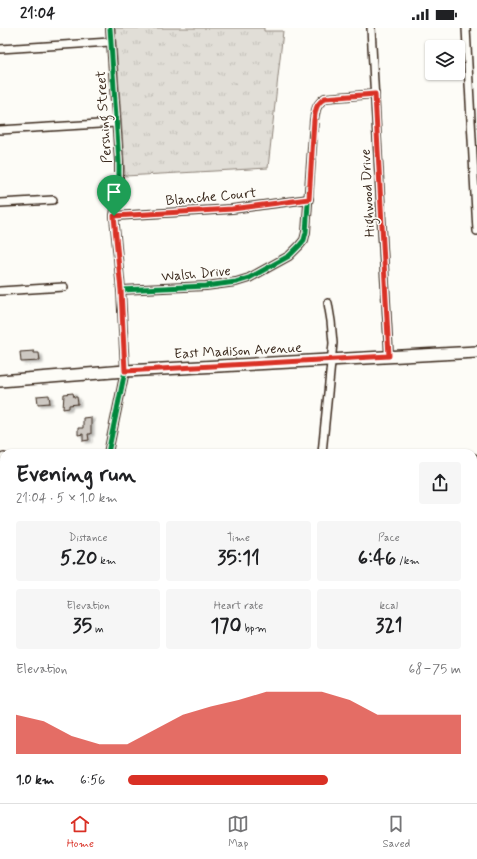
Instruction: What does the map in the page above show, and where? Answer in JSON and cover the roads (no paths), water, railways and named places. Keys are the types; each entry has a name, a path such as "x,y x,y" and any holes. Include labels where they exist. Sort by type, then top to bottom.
{"main road":[{"name":"East Madison Avenue","path":"0,380 125,371 477,352"}],"street":[{"name":"Pershing Street","path":"109,449 125,371 121,290 114,216 119,182 119,162 110,28"},
{"name":"Highwood Drive","path":"371,28 389,356"},
{"path":"466,28 477,231"},
{"path":"0,49 110,42"},
{"name":"Walsh Drive","path":"121,290 222,285 249,278 289,256 304,240 306,232 314,120 318,103 325,98 375,94"},
{"path":"0,130 116,124"},
{"name":"Blanche Court","path":"114,216 232,209 309,199"},
{"path":"0,203 53,200"},
{"path":"0,291 64,287"},
{"path":"322,449 333,343 328,303"}]}
